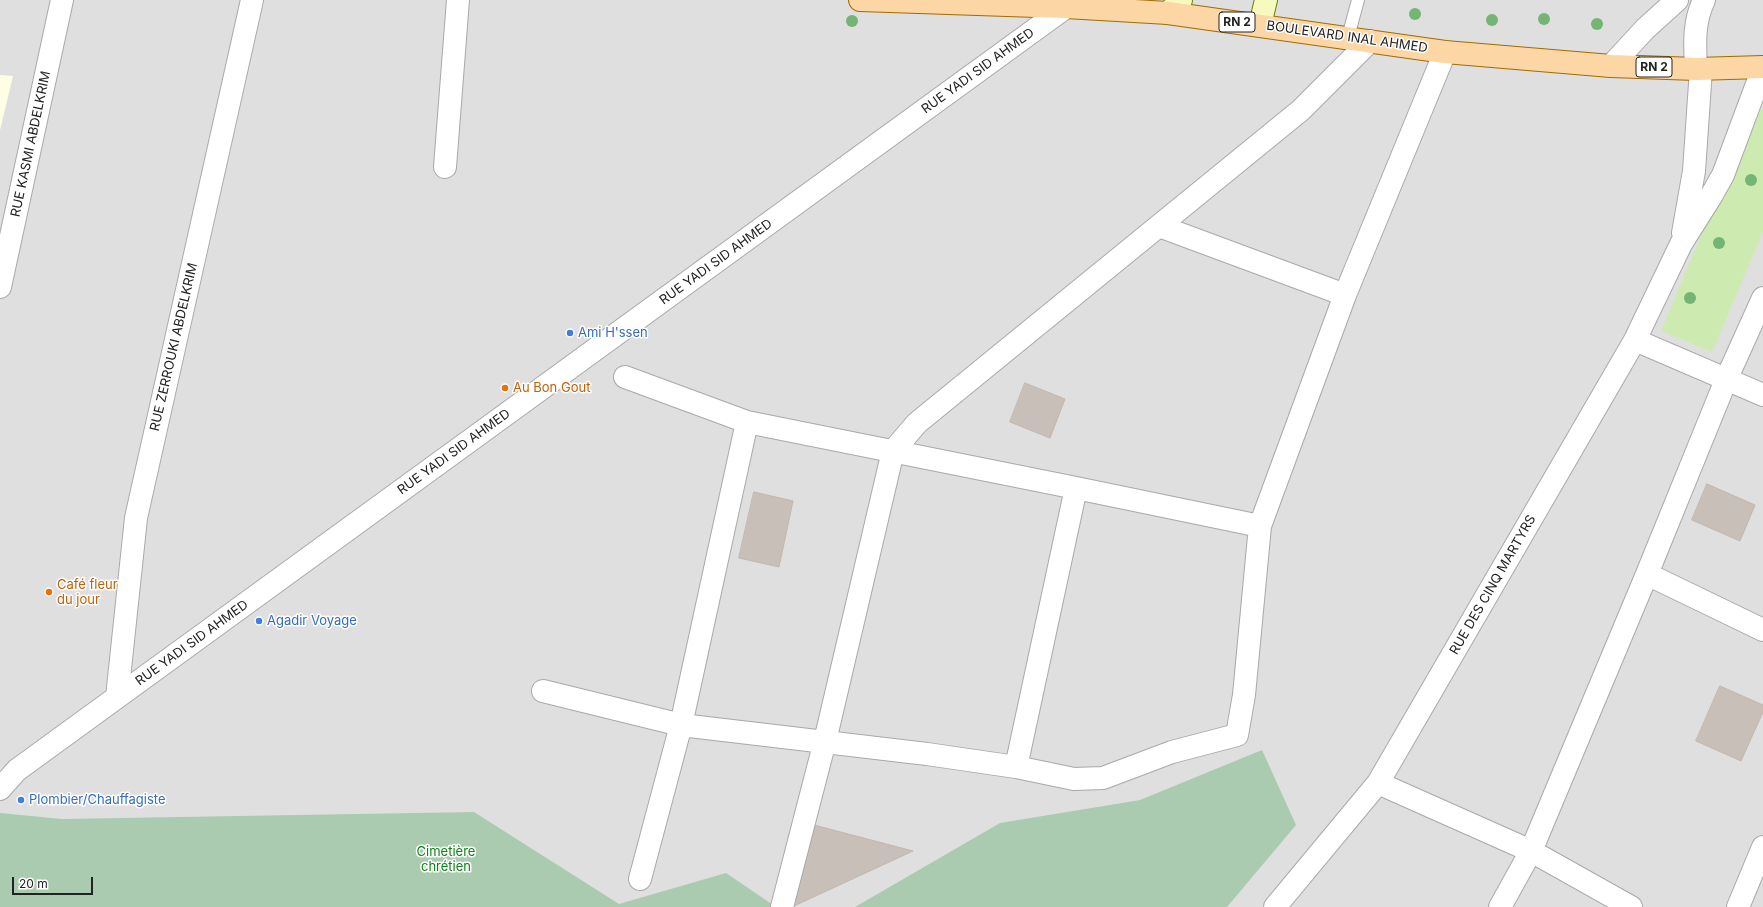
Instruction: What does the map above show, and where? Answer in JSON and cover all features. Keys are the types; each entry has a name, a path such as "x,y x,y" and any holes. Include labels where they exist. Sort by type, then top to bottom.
{"main road":[{"name":"BOULEVARD INAL AHMED","path":"860,0 1066,7 1175,6 1260,25 1446,52 1611,66 1698,69 1763,68"},
{"path":"1260,25 1266,0"}],"street":[{"name":"RUE KASMI ABDELKRIM","path":"0,287 62,0"},
{"name":"RUE ZERROUKI ABDELKRIM","path":"118,697 136,518 252,0"},
{"path":"445,167 458,0"},
{"path":"1611,66 1645,29 1677,0"},
{"path":"1682,244 1694,171 1698,69 1695,32 1697,18 1704,0"},
{"name":"RUE YADI SID AHMED","path":"0,789 8,768 118,697 1066,7"},
{"path":"782,907 825,741 893,451 917,423 1301,110 1370,41"},
{"path":"543,691 681,725 825,741 1016,767 1074,779 1103,778 1172,752 1237,735 1244,694 1260,526 1345,295 1446,52"},
{"path":"1682,244 1723,175 1763,68"},
{"path":"1159,226 1345,295"},
{"name":"RUE DES CINQ MARTYRS","path":"1275,907 1378,783 1635,340 1682,244"},
{"path":"1500,907 1531,851 1647,574 1726,380 1763,298"},
{"path":"1635,340 1763,395"},
{"path":"625,377 747,422 1260,526"},
{"path":"640,878 681,725 747,422"},
{"path":"1016,767 1076,488"},
{"path":"1647,574 1763,630"},
{"path":"1378,783 1531,851 1631,907"},
{"path":"1738,907 1763,847"}],"lane":[{"path":"1348,37 1358,0"}],"shaded area":[{"path":"0,0 1763,0 1763,907 0,907"},
{"path":"0,75 13,76 0,130"}],"green space":[{"path":"1754,109 1763,109 1763,232 1712,352 1661,331"},
{"path":"1262,750 1296,825 1227,907 855,907 1000,823 1140,800"},
{"name":"Cimetière chrétien","path":"474,812 619,904 726,873 776,907 0,907 0,813 62,819"}],"building":[{"path":"1025,383 1065,399 1050,438 1010,422"},
{"path":"1707,484 1755,505 1740,541 1692,520"},
{"path":"754,492 793,501 779,567 739,558"},
{"path":"1720,686 1763,705 1763,712 1741,761 1696,741"},
{"path":"814,825 913,851 794,906"}],"place":[{"name":"Ami H'ssen","path":"570,333"},
{"name":"Au Bon Gout","path":"505,388"},
{"name":"Café fleur du jour","path":"49,592"},
{"name":"Agadir Voyage","path":"259,621"},
{"name":"Plombier/Chauffagiste","path":"21,800"}]}
